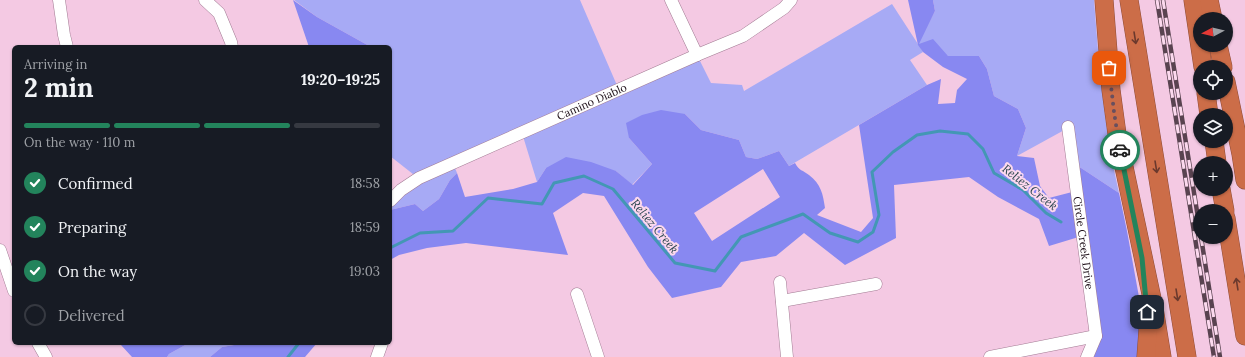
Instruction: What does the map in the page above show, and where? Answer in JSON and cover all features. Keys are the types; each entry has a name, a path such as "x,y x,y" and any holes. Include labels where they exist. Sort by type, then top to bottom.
{"highway":[{"path":"1104,0 1111,90 1117,134 1142,258 1154,308 1162,357"},
{"path":"1129,0 1186,357"},
{"path":"1193,0 1202,60"},
{"path":"1209,0 1212,12"},
{"path":"1230,100 1243,161 1245,180"},
{"path":"1230,244 1245,336"},
{"path":"1142,258 1148,330 1146,357"}],"street":[{"path":"59,0 66,45"},
{"path":"205,0 219,13 231,45"},
{"path":"671,0 696,56"},
{"name":"Camino Diablo","path":"392,199 401,190 419,178 743,36 784,8 791,0"},
{"name":"Circle Creek Drive","path":"1068,127 1096,336"},
{"path":"0,250 12,285"},
{"path":"780,282 787,357"},
{"path":"782,301 876,284"},
{"path":"577,294 598,357"},
{"path":"990,357 1096,336"},
{"path":"1087,357 1096,336"},
{"path":"377,357 381,345"}],"shaded area":[{"path":"293,0 317,17 367,45 308,45"},
{"path":"294,0 580,0 619,90 697,55 711,83 742,85 744,91 892,4 918,44 935,11 933,0 1094,0 1100,73 1109,145 1119,193 1072,162 1068,128 1017,156 1026,128 1018,109 994,96 987,69 979,56 948,56 919,45 923,52 910,60 927,85 789,166 779,151 757,159 746,157 739,140 701,130 685,114 629,138 652,164 632,185 616,171 546,168 537,182 522,133 453,163 457,173 450,180 439,199 423,211 415,204 392,210 392,199 418,178 392,158 392,45 367,45 317,17"},
{"path":"908,0 933,0 935,11 919,44 933,39 948,56 979,56 987,69 994,96 1018,109 1026,128 1017,156 1034,158 1040,186 1049,198 1076,191 1072,162 1119,193 1139,297 1141,316 1140,357 1087,357 1096,335 1082,236 1049,246 1039,219 998,197 969,177 894,185 896,238 845,265 804,233 776,256 741,262 721,287 672,298 648,267 604,196 583,193 553,213 568,255 466,243 427,248 399,255 392,259 392,210 415,204 423,211 439,199 450,180 457,173 465,197 513,189 537,182 546,168 566,157 591,162 616,171 633,185 652,164 629,138 626,123 642,115 661,110 685,114 701,130 739,140 746,157 757,159 779,151 789,166 795,163 800,169 813,178 819,186 825,208 817,215 861,232 873,218 859,125 927,85 941,79 938,104 955,103 957,90 967,79 943,67 923,52 918,45","holes":["763,169 780,197 712,241 694,213"]},
{"path":"121,345 185,345 169,354 167,357 132,357"},
{"path":"185,345 234,345 222,347 210,357 167,357 169,354"},
{"path":"234,345 315,345 305,357 210,357 222,347"}],"waterway":[{"name":"Reliez Creek","path":"392,247 420,233 453,231 488,198 542,204 554,183 584,176 613,189 675,263 715,271 741,237 803,214 830,233 858,242 873,232 879,215 872,172 893,152 917,135 940,131 968,134 983,149 994,173 1023,190 1046,213 1061,222"},
{"name":"Reliez Creek","path":"288,357 297,345"}],"railway":[{"path":"1157,0 1214,357"},
{"path":"1163,0 1196,204"},
{"path":"1202,244 1220,357"}],"way so far":[{"path":"1109,68 1120,150"}],"route":[{"path":"1120,150 1142,258 1147,312"}]}
